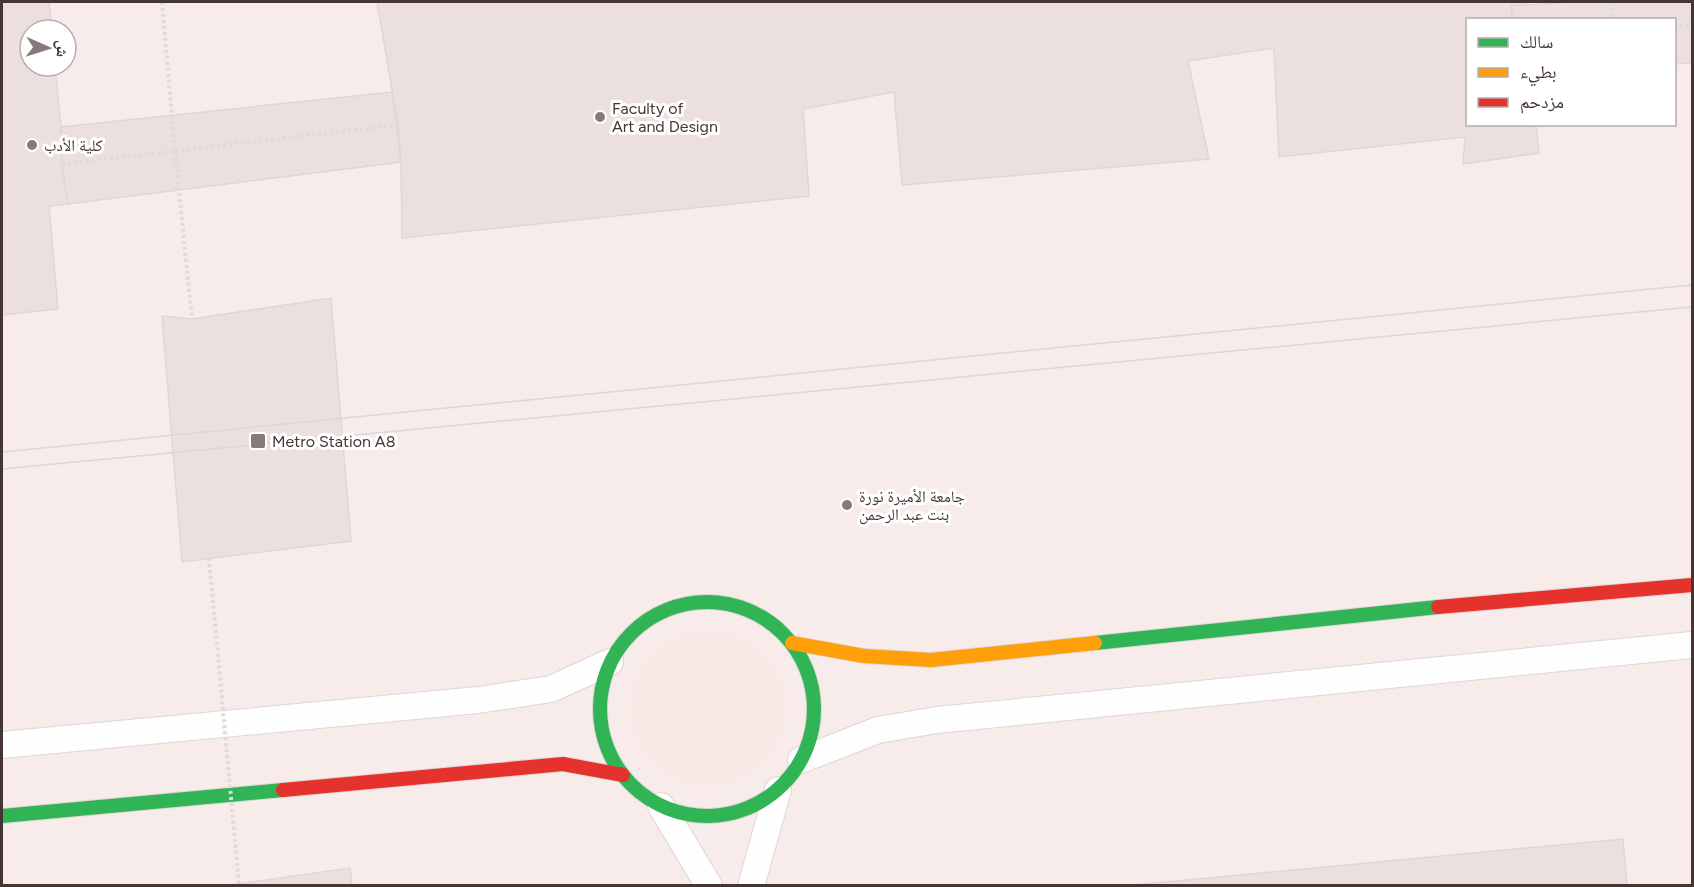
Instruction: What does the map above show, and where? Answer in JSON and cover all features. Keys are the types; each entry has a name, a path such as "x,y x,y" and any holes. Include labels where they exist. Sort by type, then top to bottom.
{"street":[{"path":"792,643 864,656 931,660 1390,610 1692,585"},
{"path":"711,601 742,607 770,621 792,643 807,670 814,700 812,731 801,760 778,790 752,807 722,815 691,815 661,806 640,792 622,775 608,749 601,720 601,691 610,662 628,636 652,616 680,604 711,601"},
{"path":"801,760 878,730 937,720 1692,645"},
{"path":"2,745 478,700 551,689 610,662"},
{"path":"2,816 563,764 622,775"},
{"path":"751,885 778,790"},
{"path":"661,806 709,885"}],"path":[{"path":"162,2 192,319"},
{"path":"1611,2 1614,18"},
{"path":"1676,25 1692,25"},
{"path":"62,164 398,125"},
{"path":"209,558 239,884"}],"shaded area":[{"name":"جامعة الأميرة نورة بنت عبد الرحمن","path":"2,2 1692,2 1692,885 2,885"},
{"path":"707,628 737,634 763,652 781,678 787,708 781,738 763,764 737,782 707,788 677,782 651,764 633,738 627,708 633,678 651,652 677,634"}],"building":[{"name":"كلية الأدب","path":"2,2 49,2 51,18 18,18 18,78 56,78 62,164 68,204 49,206 58,309 2,315"},
{"name":"Faculty of Art and Design","path":"377,2 1526,2 1526,5 1511,6 1513,18 1466,18 1466,126 1536,126 1539,153 1463,164 1465,137 1279,157 1274,48 1188,61 1209,159 902,185 894,92 803,109 809,196 402,238 398,125"},
{"path":"1572,2 1692,2 1692,63 1676,64 1676,18 1513,18 1511,6"},
{"path":"392,92 401,162 68,204 62,164 61,127"},
{"name":"Metro Station A8","path":"331,298 351,541 182,562 162,316 192,319"},
{"path":"1623,839 1627,886 1123,886"},
{"path":"350,868 352,886 224,886 239,884"}],"tram line":[{"path":"2,452 1692,285"},
{"path":"2,469 1692,307"}],"traffic: fast":[{"path":"707,602 728,604 748,610 775,626 790,641 806,668 812,688 814,709 812,730 806,750 790,777 775,792 748,808 728,814 707,816 686,814 666,808 639,792 624,777 608,750 602,730 600,709 602,688 608,668 624,641 639,626 666,610 686,604 707,602"},
{"path":"1095,643 1438,607"},
{"path":"2,816 283,790"}],"traffic: slow":[{"path":"792,643 864,656 931,660 1095,643"}],"traffic: jam":[{"path":"1438,607 1692,585"},
{"path":"283,790 563,764 623,775"}],"place":[{"name":"Faculty of Art and Design","path":"600,117"},
{"name":"كلية الأدب","path":"32,145"},
{"name":"Metro Station A8","path":"258,441"},
{"name":"جامعة الأميرة نورة بنت عبد الرحمن","path":"847,505"}]}
